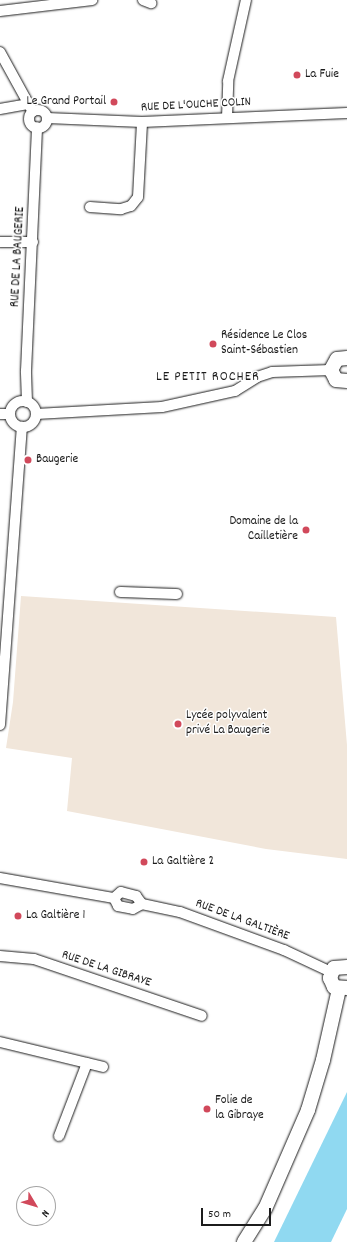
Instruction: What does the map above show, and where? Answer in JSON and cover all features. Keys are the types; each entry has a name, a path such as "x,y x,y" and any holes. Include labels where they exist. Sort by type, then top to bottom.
{"main road":[{"path":"346,385 336,380 331,370 335,360 347,357"},
{"path":"244,1242 265,1209 308,1110 343,988 331,982 331,972 338,966 347,966"}],"street":[{"path":"0,11 92,0"},
{"path":"227,118 228,80 246,0"},
{"path":"0,52 30,108 30,120 37,127 44,125 47,118"},
{"path":"0,109 30,108"},
{"name":"RUE DE L'OUCHE COLIN","path":"30,108 42,111 47,118 142,122 347,113"},
{"path":"90,207 121,209 131,206 138,197 142,122"},
{"name":"RUE DE LA BAUGERIE","path":"24,402 33,242 37,127"},
{"path":"0,242 33,242"},
{"path":"36,414 162,407 234,391 257,377 272,372 331,370"},
{"path":"24,402 34,408 36,414 31,425 22,427 12,421 5,414 16,404 24,402"},
{"path":"1,719 4,633 22,427"},
{"path":"120,592 177,594"},
{"name":"RUE DE LA GALTIÈRE","path":"0,878 114,898 118,906 133,909 142,904 180,912 305,958 331,972"},
{"name":"RUE DE LA GIBRAYE","path":"0,956 34,959 202,1016"},
{"path":"0,1042 102,1067"},
{"path":"59,1136 87,1063"}],"shaded area":[{"name":"Lycée polyvalent privé La Baugerie","path":"21,596 336,617 347,745 347,859 266,849 67,811 72,758 6,748 13,702"}],"water":[{"path":"347,1092 347,1209 331,1242 274,1242"}],"place":[{"name":"La Fuie","path":"297,75"},
{"name":"Le Grand Portail","path":"114,102"},
{"name":"Résidence Le Clos Saint-Sébastien","path":"213,344"},
{"name":"Baugerie","path":"28,460"},
{"name":"Domaine de la Cailletière","path":"306,530"},
{"name":"Lycée polyvalent privé La Baugerie","path":"178,724"},
{"name":"La Galtière 2","path":"144,862"},
{"name":"La Galtière 1","path":"18,916"},
{"name":"Folie de la Gibraye","path":"207,1109"}],"district":[{"name":"LE PETIT ROCHER","path":"208,377"}]}
